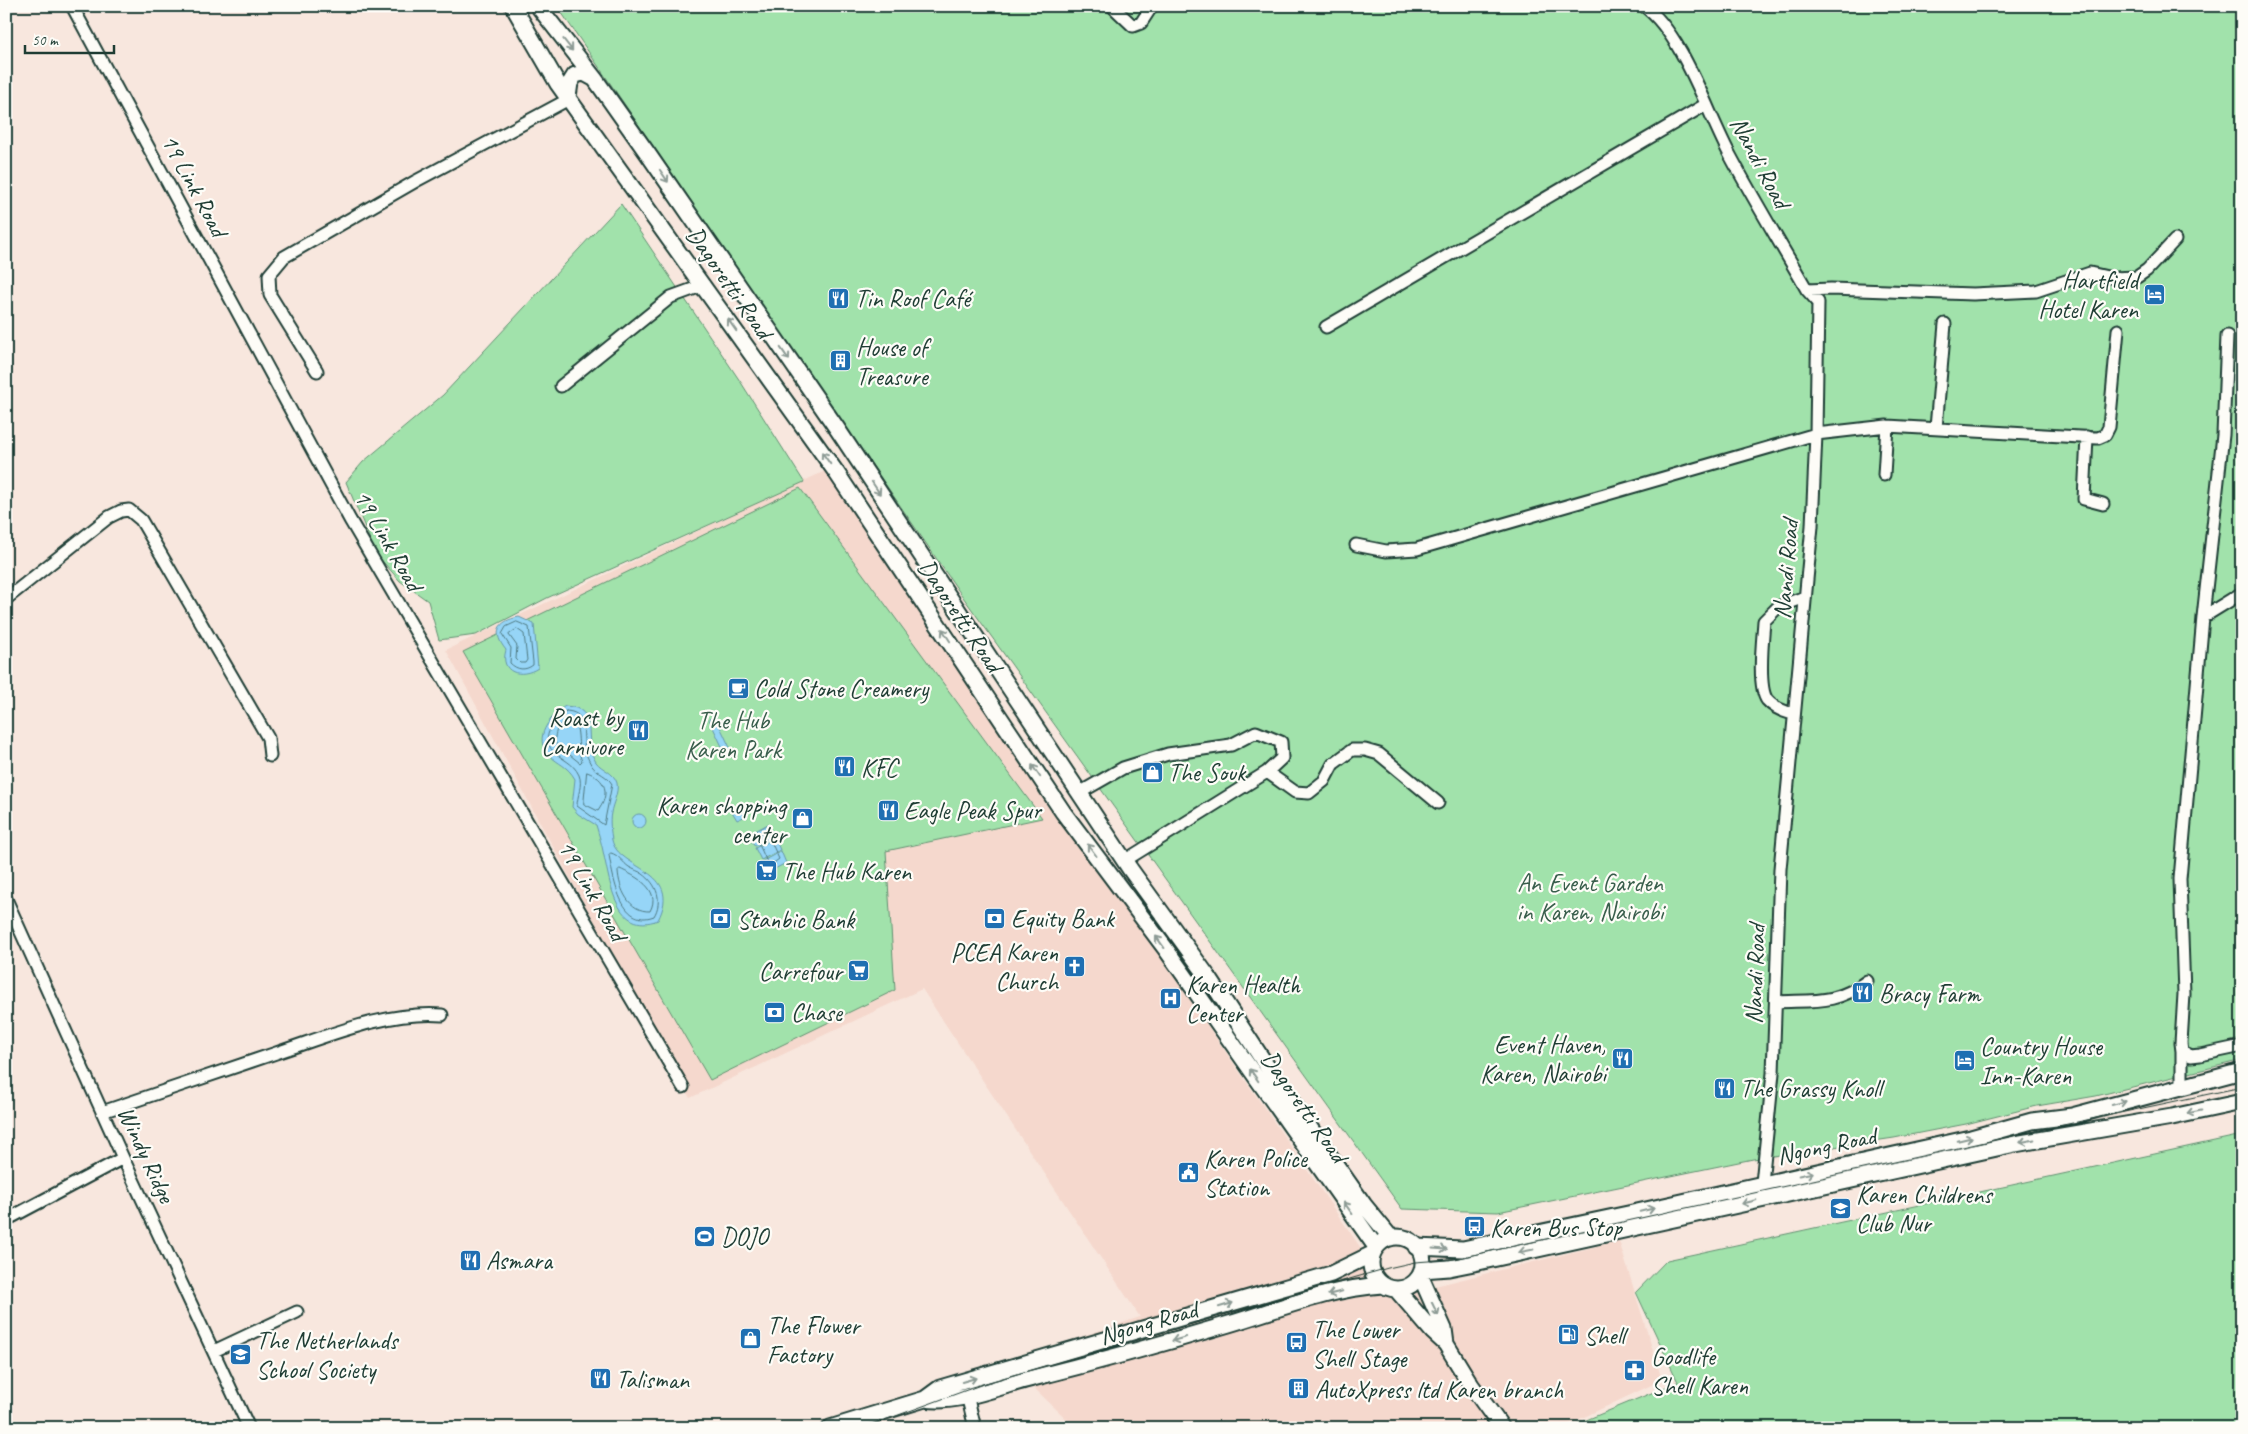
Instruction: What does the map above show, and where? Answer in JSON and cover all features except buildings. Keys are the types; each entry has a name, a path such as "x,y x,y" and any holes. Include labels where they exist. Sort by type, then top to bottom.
{"main road":[{"name":"Dagoretti Road","path":"513,6 558,84 704,285 911,581 1063,812 1165,948 1374,1251"},
{"name":"Dagoretti Road","path":"538,6 595,79 836,427 1081,792 1124,861 1211,982 1286,1094 1374,1218 1391,1238"},
{"path":"569,98 570,83 575,75 584,73 595,79"},
{"name":"Ngong Road","path":"1416,1247 1463,1249 1628,1214 1971,1138 2032,1121 2072,1116 2242,1071"},
{"name":"Ngong Road","path":"1421,1272 1474,1263 2075,1132 2172,1117 2242,1102"},
{"path":"1446,1344 1444,1328 1421,1272 1422,1259 1416,1247 1407,1240 1391,1238 1374,1251 1372,1272 1446,1344 1471,1385 1502,1428"},
{"name":"Ngong Road","path":"830,1428 926,1399 940,1388 1330,1274 1374,1251"},
{"path":"1389,1287 1408,1286 1421,1272"},
{"name":"Ngong Road","path":"926,1399 936,1401 966,1396 1086,1365 1327,1294 1367,1286 1389,1287"},
{"path":"1081,1348 1086,1365"}],"street":[{"name":"19 Link Road","path":"72,6 350,520 683,1087"},
{"path":"1112,6 1133,26 1141,23 1152,6"},
{"name":"Nandi Road","path":"1644,6 1656,15 1689,67 1705,105 1730,155 1807,290 1818,302 1816,434 1812,526 1780,869 1773,1073 1762,1183"},
{"path":"316,372 270,295 269,275 284,257 416,181 569,98"},
{"path":"1326,327 1705,105"},
{"path":"1807,290 1832,289 1973,294 2036,291 2090,273 2112,278 2137,277 2147,270 2175,240"},
{"path":"561,386 671,297 704,285"},
{"path":"1936,428 1945,324"},
{"path":"1356,544 1386,551 1417,549 1816,434 1887,426 2098,438 2105,435 2109,427 2118,330"},
{"path":"2182,1086 2184,994 2180,879 2203,617 2223,435 2227,336"},
{"path":"1884,475 1887,426"},
{"path":"2086,437 2082,494 2084,499 2088,501 2103,504"},
{"path":"6,599 109,517 121,511 129,510 141,520 268,738 270,756"},
{"path":"2203,617 2242,593"},
{"path":"1794,714 1782,712 1767,700 1762,689 1764,621 1778,607 1805,597"},
{"path":"1081,792 1123,768 1168,754 1231,744 1256,732 1281,742 1282,758 1267,772 1124,861"},
{"path":"1267,772 1295,792 1309,793 1324,781 1333,764 1352,750 1365,750 1379,754 1438,803"},
{"name":"Windy Ridge","path":"6,899 123,1158 249,1428"},
{"path":"1776,1002 1832,1000 1852,993 1867,981"},
{"path":"102,1112 330,1035 382,1020 418,1013 442,1015"},
{"path":"2182,1051 2191,1056 2242,1046"},
{"path":"6,1220 123,1158"},
{"path":"214,1351 297,1312"},
{"path":"966,1396 974,1428"}],"shaded area":[{"name":"Karen shopping center","path":"825,471 1394,1296 1619,1241 1662,1380 1561,1428 1076,1428 1035,1389 1018,1358 1140,1317 922,989 690,1098 446,650"}],"green space":[{"name":"An Event Garden in Karen, Nairobi","path":"557,6 2242,6 2242,1060 2096,1096 2037,1106 1966,1124 1894,1138 1753,1159 1498,1212 1402,1209 958,590"},
{"path":"621,204 742,384 804,482 547,598 476,635 439,640 428,601 400,581 376,554 346,482 363,462 443,395"},
{"name":"The Hub Karen Park","path":"800,488 1042,818 886,851 895,990 710,1080 463,652"},
{"path":"2242,1135 2242,1428 1567,1428 1678,1382 1636,1292 1667,1260"}],"water":[{"path":"519,617 534,624 538,668 525,673 513,672 509,669 505,658 506,650 498,633 506,621"},
{"path":"565,706 576,708 583,712 589,726 590,744 596,762 611,774 617,783 617,791 610,819 612,840 617,850 625,858 647,872 663,890 664,903 658,920 644,923 633,920 624,914 613,892 596,825 578,814 572,807 575,779 544,748 542,742 545,728"},
{"path":"715,716 733,754 727,757 709,719"},
{"path":"742,805 748,815 737,820 731,810"},
{"path":"636,814 642,814 646,821 642,828 636,828 632,824 632,818"},
{"path":"768,824 774,837 755,846 748,835"},
{"path":"775,838 780,850 761,860 755,848"},
{"path":"781,851 786,863 767,873 761,862"}],"tram line":[{"path":"863,1428 986,1383 1388,1268 1415,1262 1455,1259 2242,1087"}],"place":[{"name":"Hartfield Hotel Karen","path":"2154,294"},
{"name":"Tin Roof Café","path":"839,298"},
{"name":"House of Treasure","path":"840,361"},
{"name":"Cold Stone Creamery","path":"738,688"},
{"name":"Roast by Carnivore","path":"639,731"},
{"name":"KFC","path":"845,767"},
{"name":"The Souk","path":"1152,772"},
{"name":"Eagle Peak Spur","path":"888,810"},
{"name":"Karen shopping center","path":"802,819"},
{"name":"The Hub Karen","path":"766,871"},
{"name":"Equity Bank","path":"995,918"},
{"name":"Stanbic Bank","path":"721,919"},
{"name":"PCEA Karen Church","path":"1074,966"},
{"name":"Carrefour","path":"858,971"},
{"name":"Bracy Farm","path":"1863,993"},
{"name":"Karen Health Center","path":"1170,998"},
{"name":"Chase","path":"775,1012"},
{"name":"Event Haven, Karen, Nairobi","path":"1622,1058"},
{"name":"Country House Inn-Karen","path":"1964,1060"},
{"name":"The Grassy Knoll","path":"1724,1088"},
{"name":"Karen Police Station","path":"1188,1172"},
{"name":"Karen Childrens Club Nur","path":"1840,1208"},
{"name":"Karen Bus Stop","path":"1474,1227"},
{"name":"DOJO","path":"705,1236"},
{"name":"Asmara","path":"470,1260"},
{"name":"Shell","path":"1568,1335"},
{"name":"The Flower Factory","path":"751,1339"},
{"name":"The Lower Shell Stage","path":"1296,1343"},
{"name":"The Netherlands School Society","path":"240,1354"},
{"name":"Goodlife Shell Karen","path":"1635,1370"},
{"name":"Talisman","path":"600,1379"},
{"name":"AutoXpress ltd Karen branch","path":"1299,1389"}]}
